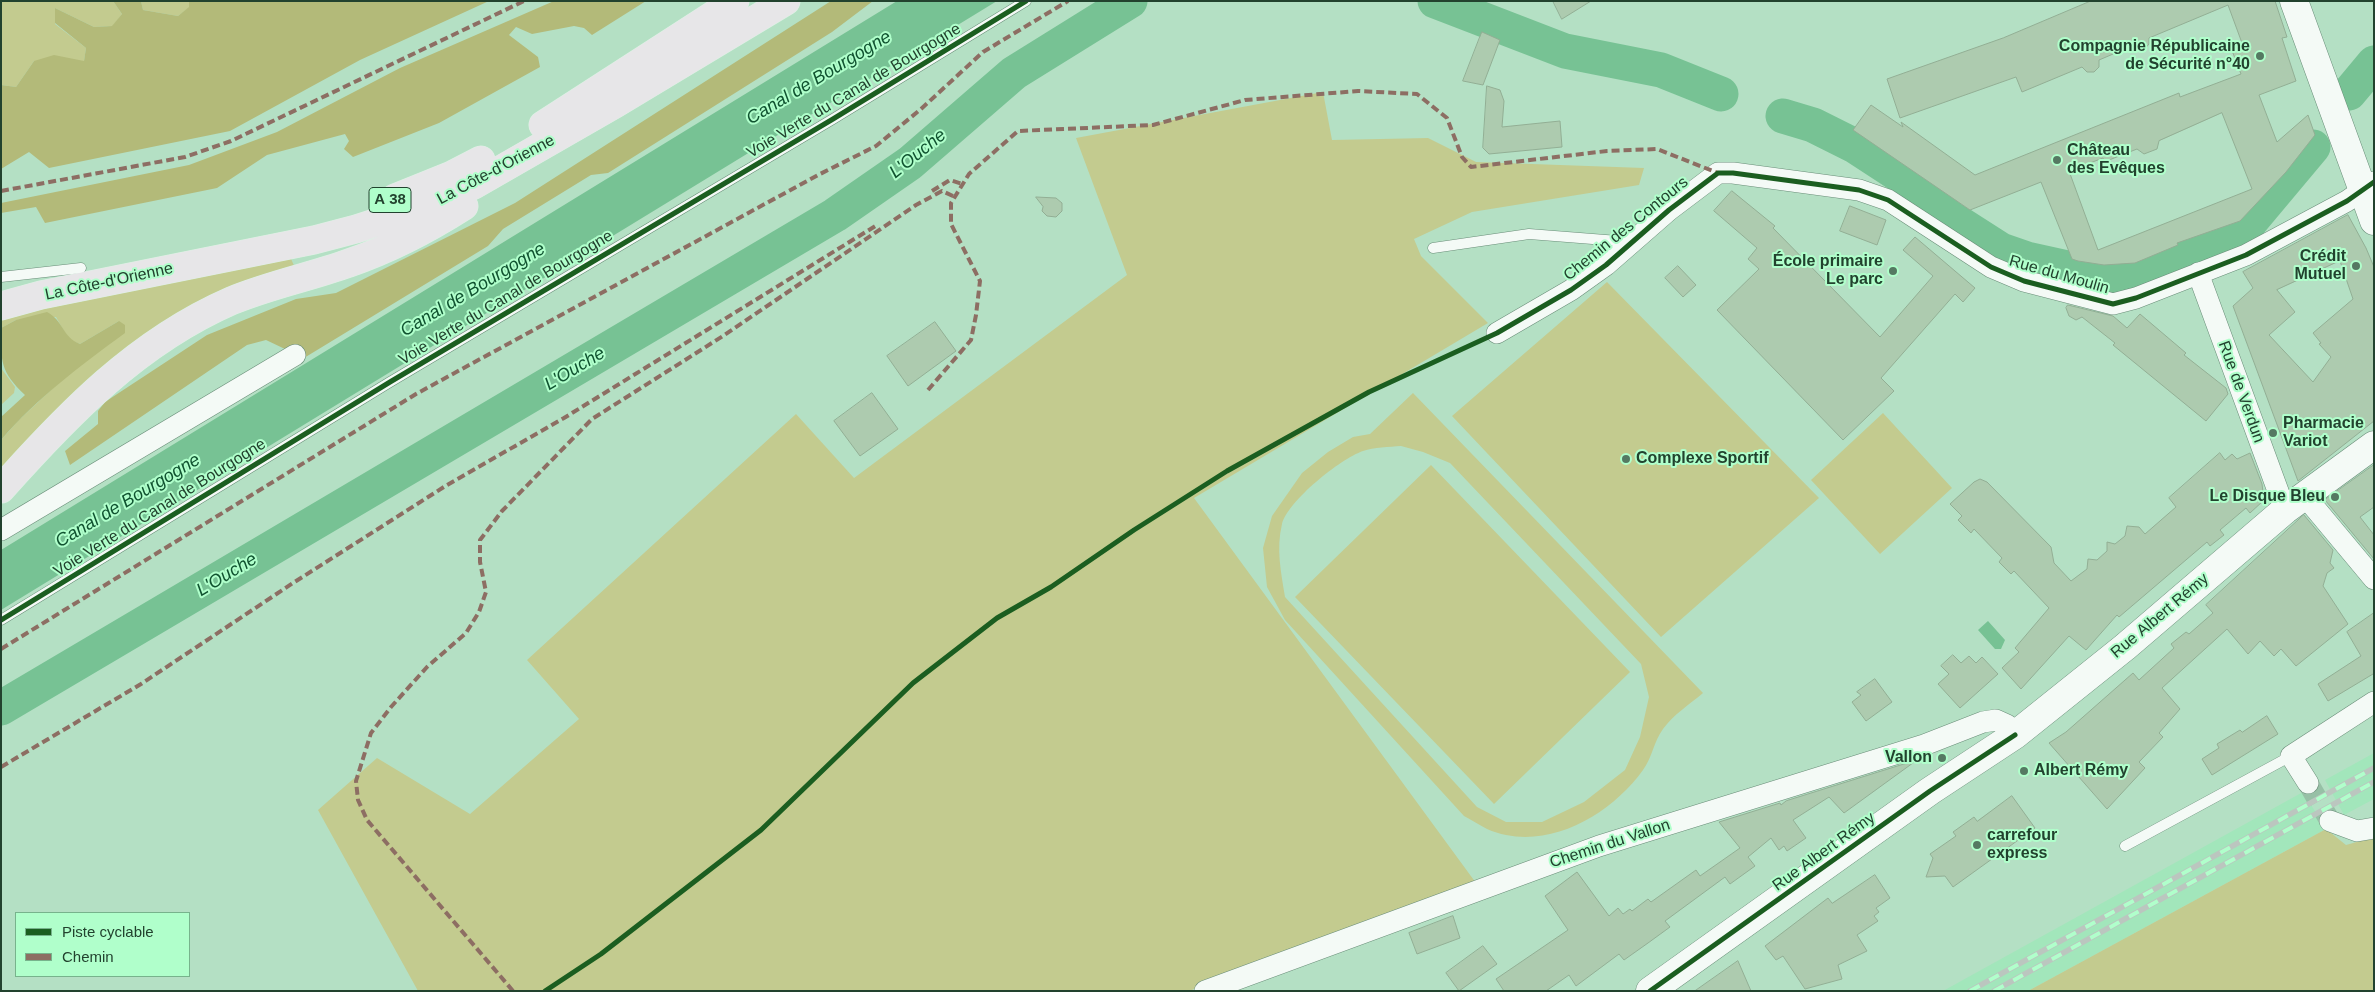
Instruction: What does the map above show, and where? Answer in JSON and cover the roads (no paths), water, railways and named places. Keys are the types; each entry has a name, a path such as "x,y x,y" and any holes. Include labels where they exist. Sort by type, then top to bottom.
{"highway":[{"name":"La Côte-d'Orienne","path":"1,288 81,268 322,220 414,191 452,175 557,117 735,1"},
{"name":"La Côte-d'Orienne","path":"1,306 41,295 314,240 385,220 443,200 474,185 615,104 786,1"},
{"path":"1,488 43,442 100,386 126,364 177,329 254,292 347,264 397,244 462,207 615,104"}],"main road":[{"path":"2294,1 2368,187 2374,221"},
{"name":"Rue Albert Rémy","path":"1650,991 1930,791 2015,735 2125,647 2295,503 2374,446"}],"street":[{"name":"Rue du Moulin","path":"1718,173 1733,173 1859,190 1888,200 1991,267 2024,280 2113,304 2136,298 2246,255 2368,187"},
{"name":"Chemin des Contours","path":"1497,333 1571,290 1606,265 1669,210 1718,173"},
{"name":"Rue de Verdun","path":"2198,273 2295,503 2374,579"},
{"path":"1,530 295,355"},
{"path":"2308,783 2291,756 2374,702"},
{"name":"Chemin du Vallon","path":"1206,991 1599,846 1924,745 1983,722 1996,720 2007,725 2015,735"},
{"path":"2330,821 2357,831 2374,828"}],"lane":[{"name":"Voie Verte du Canal de Bourgogne","path":"1,620 381,387 833,119 1026,1"},
{"path":"1433,248 1529,234 1632,242"},
{"path":"1,277 81,268"},
{"path":"2125,846 2291,756"}],"water":[{"name":"Canal de Bourgogne","path":"897,1 997,1 1,610 1,550"},
{"path":"1988,621 2005,640 2001,649 1995,649 1978,630"}],"waterway":[{"name":"L'Ouche","path":"1,708 835,215 910,163 1014,73 1130,1"},
{"path":"1435,1 1565,51 1661,70 1721,94"},
{"path":"2349,93 2374,63"},
{"path":"1783,116 1813,125 1855,146 1901,176 1951,218 2001,250 2027,259 2095,274 2119,276 2157,267 2246,227 2313,147"}],"tunnel":[{"path":"2308,783 2330,821"}],"railway":[{"path":"1970,991 2374,768"},
{"path":"1994,991 2374,782"}],"place":[{"name":"Compagnie Républicaine de Sécurité n°40","path":"2260,56"},
{"name":"Château des Evêques","path":"2057,160"},
{"name":"Crédit Mutuel","path":"2356,266"},
{"name":"École primaire Le parc","path":"1893,271"},
{"name":"Pharmacie Variot","path":"2273,433"},
{"name":"Complexe Sportif","path":"1626,459"},
{"name":"Le Disque Bleu","path":"2335,497"},
{"name":"Vallon","path":"1942,758"},
{"name":"Albert Rémy","path":"2024,771"},
{"name":"carrefour express","path":"1977,845"}]}
